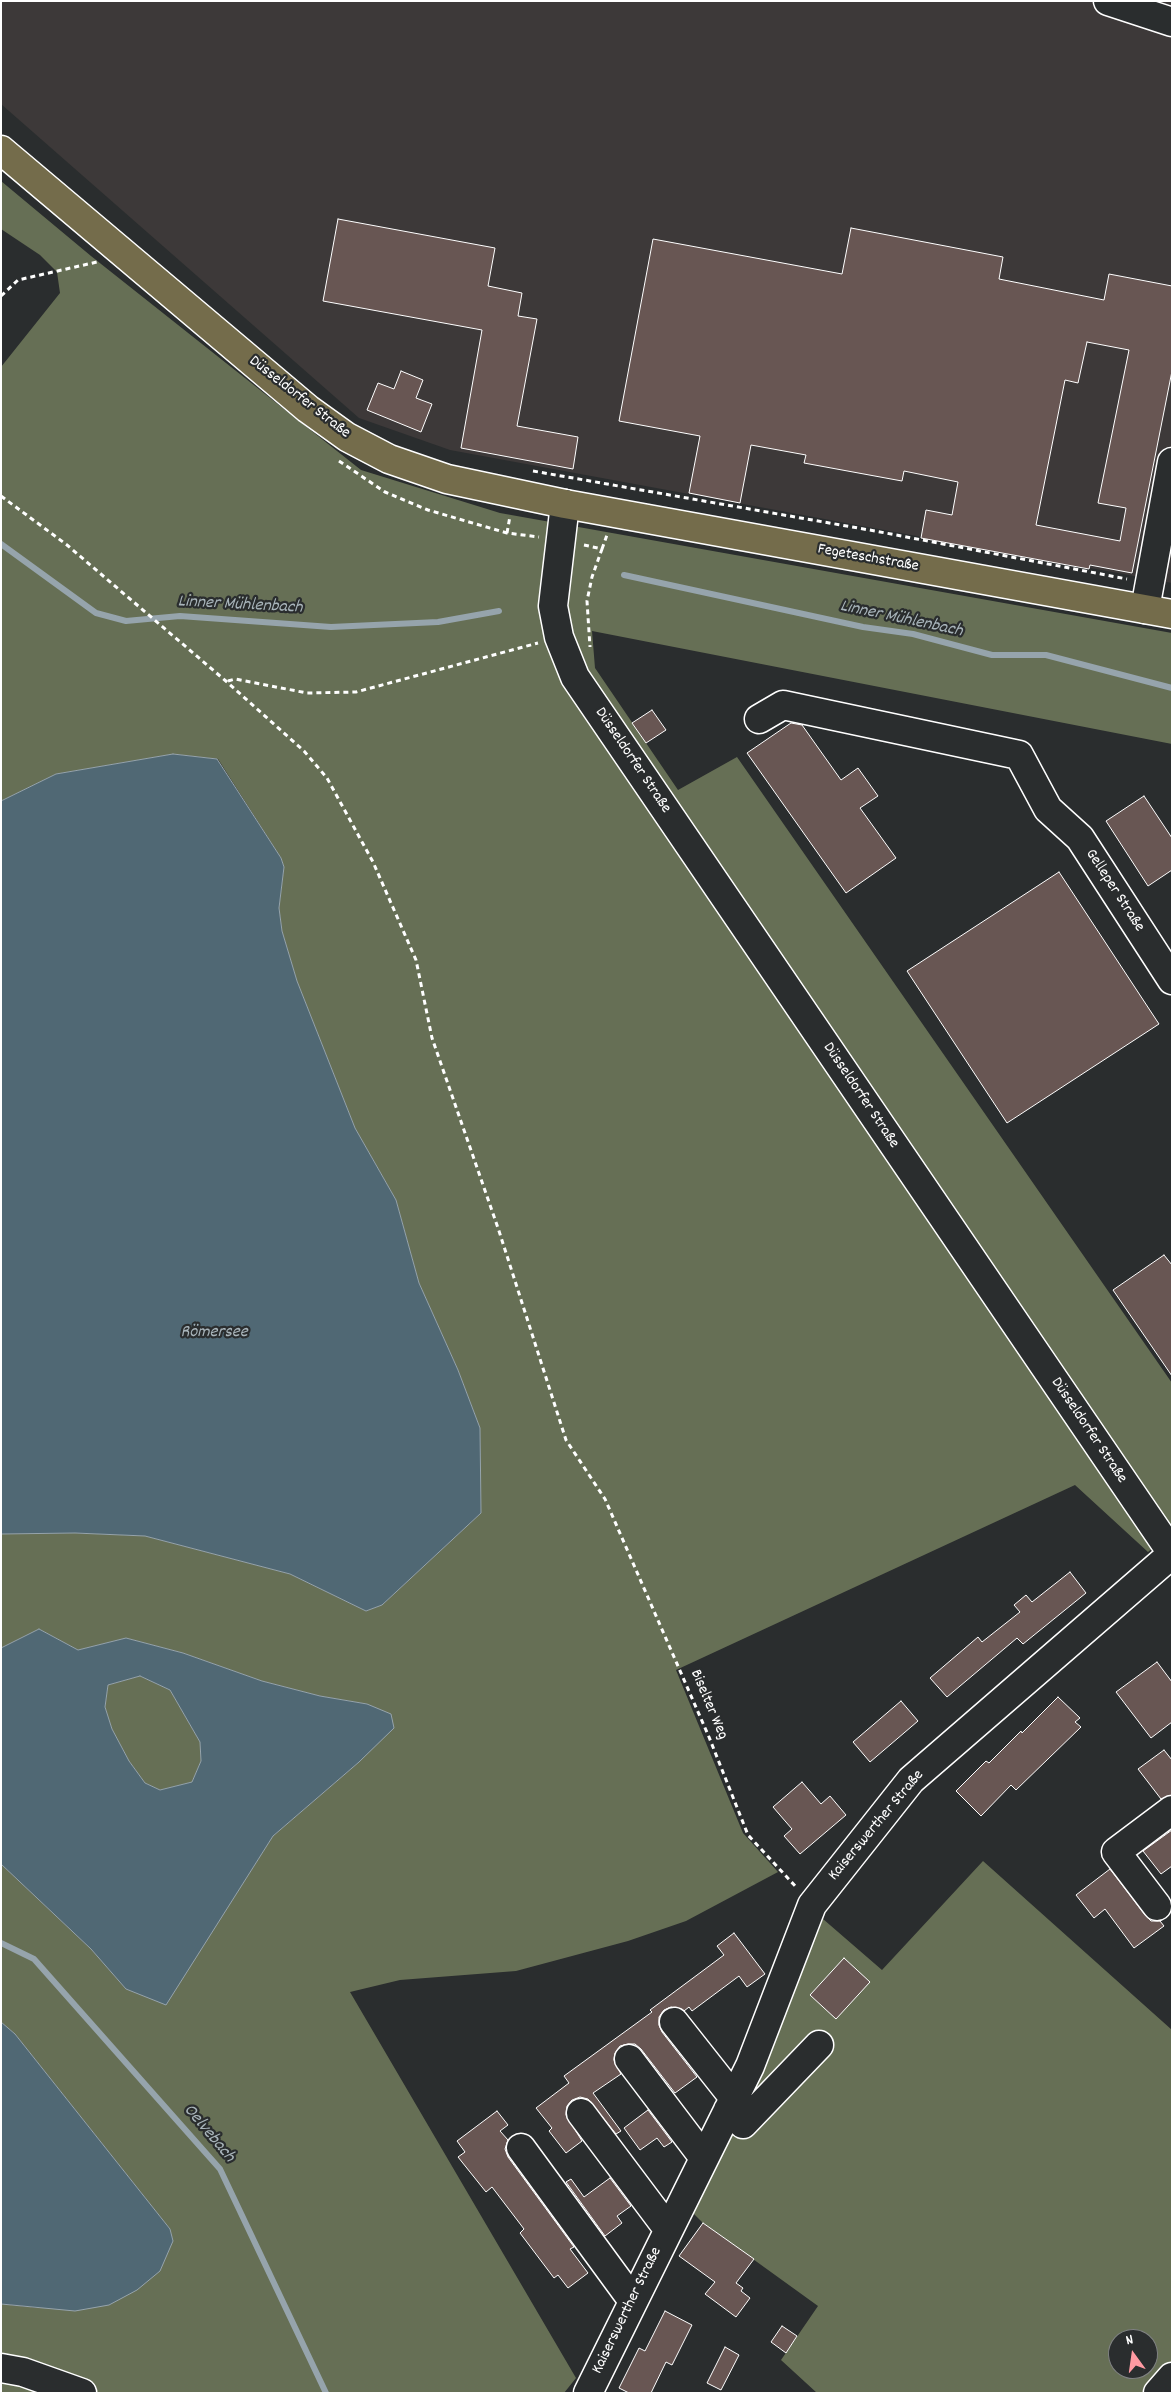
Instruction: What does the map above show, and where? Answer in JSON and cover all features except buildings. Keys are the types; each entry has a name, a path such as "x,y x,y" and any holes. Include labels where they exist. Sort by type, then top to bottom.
{"main road":[{"name":"Düsseldorfer Straße","path":"1,150 308,409 347,437 389,459 447,479 565,504"},
{"name":"Fegeteschstraße","path":"565,504 1148,596 1172,614"}],"street":[{"path":"1108,1 1172,22"},
{"path":"1148,596 1172,462"},
{"name":"Düsseldorfer Straße","path":"565,504 553,606 558,638 581,686 1172,1554"},
{"name":"Gelleper Straße","path":"759,719 783,705 1019,755 1048,809 1080,838 1172,980"},
{"name":"Kaiserswerther Straße","path":"588,2393 750,2066 812,1905 911,1780 1172,1554"},
{"path":"1157,1906 1116,1852 1172,1810"},
{"path":"674,2022 743,2124 819,2046"},
{"path":"629,2059 704,2158"},
{"name":"Kaiserswerther Straße","path":"581,2113 668,2229"},
{"path":"521,2148 633,2301"},
{"path":"1,2368 23,2372 82,2393"},
{"path":"1158,2393 1172,2377"}],"path":[{"path":"1,296 18,280 103,261"},
{"path":"528,470 885,533 1148,596"},
{"name":"Biselter Weg","path":"1,496 67,545 227,682 304,751 327,778 373,862 416,960 432,1038 499,1231 566,1440 605,1499 709,1737 748,1834 812,1905"},
{"path":"560,541 602,549 592,577 587,601 590,652"},
{"path":"227,682 235,679 307,693 356,692 558,638"}],"shaded area":[{"path":"1,1 1172,1 1172,583 450,450 359,418 1,104"}],"green space":[{"path":"1,181 91,256 361,470 500,513 1172,633 1172,744 592,631 595,668 678,790 737,757 1172,1383 1172,1532 1148,1552 1075,1485 676,1670 743,1833 778,1872 686,1921 628,1941 516,1971 400,1980 350,1992 576,2378 564,2393 1,2393 1,2304 40,2308 173,2241 170,2229 15,2034 1,2022 1,1864 91,1949 126,1989 166,2004 273,1836 359,1762 367,1704 320,1696 262,1681 183,1653 126,1638 78,1650 39,1629 1,1648 1,1534 75,1533 145,1536 290,1574 366,1611 382,1605 481,1513 480,1428 458,1370 419,1283 396,1200 355,1128 297,981 282,931 279,908 284,867 281,858 218,759 173,754 56,774 1,801 1,367 60,293 57,272 40,255 1,229"},
{"path":"140,1676 170,1690 200,1742 201,1761 192,1782 160,1790 145,1783 129,1761 112,1729 105,1707 108,1685"},
{"path":"983,1861 1172,2030 1172,2361 1158,2376 1158,2329 1108,2329 1108,2379 1156,2379 1143,2393 817,2393 781,2360 818,2306 703,2223 693,2213 754,2088 823,1919 882,1970"}],"water":[{"name":"Römersee","path":"173,754 217,759 281,858 284,867 279,908 282,931 297,981 355,1128 396,1200 419,1283 458,1370 480,1428 481,1513 382,1605 366,1611 290,1574 145,1536 75,1533 1,1534 1,801 56,774"},
{"path":"39,1629 78,1650 126,1638 183,1653 262,1681 320,1696 367,1704 391,1714 394,1728 359,1762 273,1836 166,2005 126,1989 91,1949 1,1864 1,1648","holes":["140,1676 170,1690 200,1742 201,1761 192,1782 160,1790 145,1783 129,1761 112,1729 105,1707 108,1685"]},
{"path":"1,2022 15,2034 170,2229 173,2241 160,2271 137,2290 109,2305 75,2311 1,2304"}],"waterway":[{"name":"Linner Mühlenbach","path":"1,544 96,613 126,621 180,616 331,627 438,622 499,611"},
{"name":"Linner Mühlenbach","path":"624,575 863,627 913,634 992,655 1046,655 1172,688"},
{"name":"Oelvebach","path":"1,1943 34,1959 220,2169 326,2393"}]}
